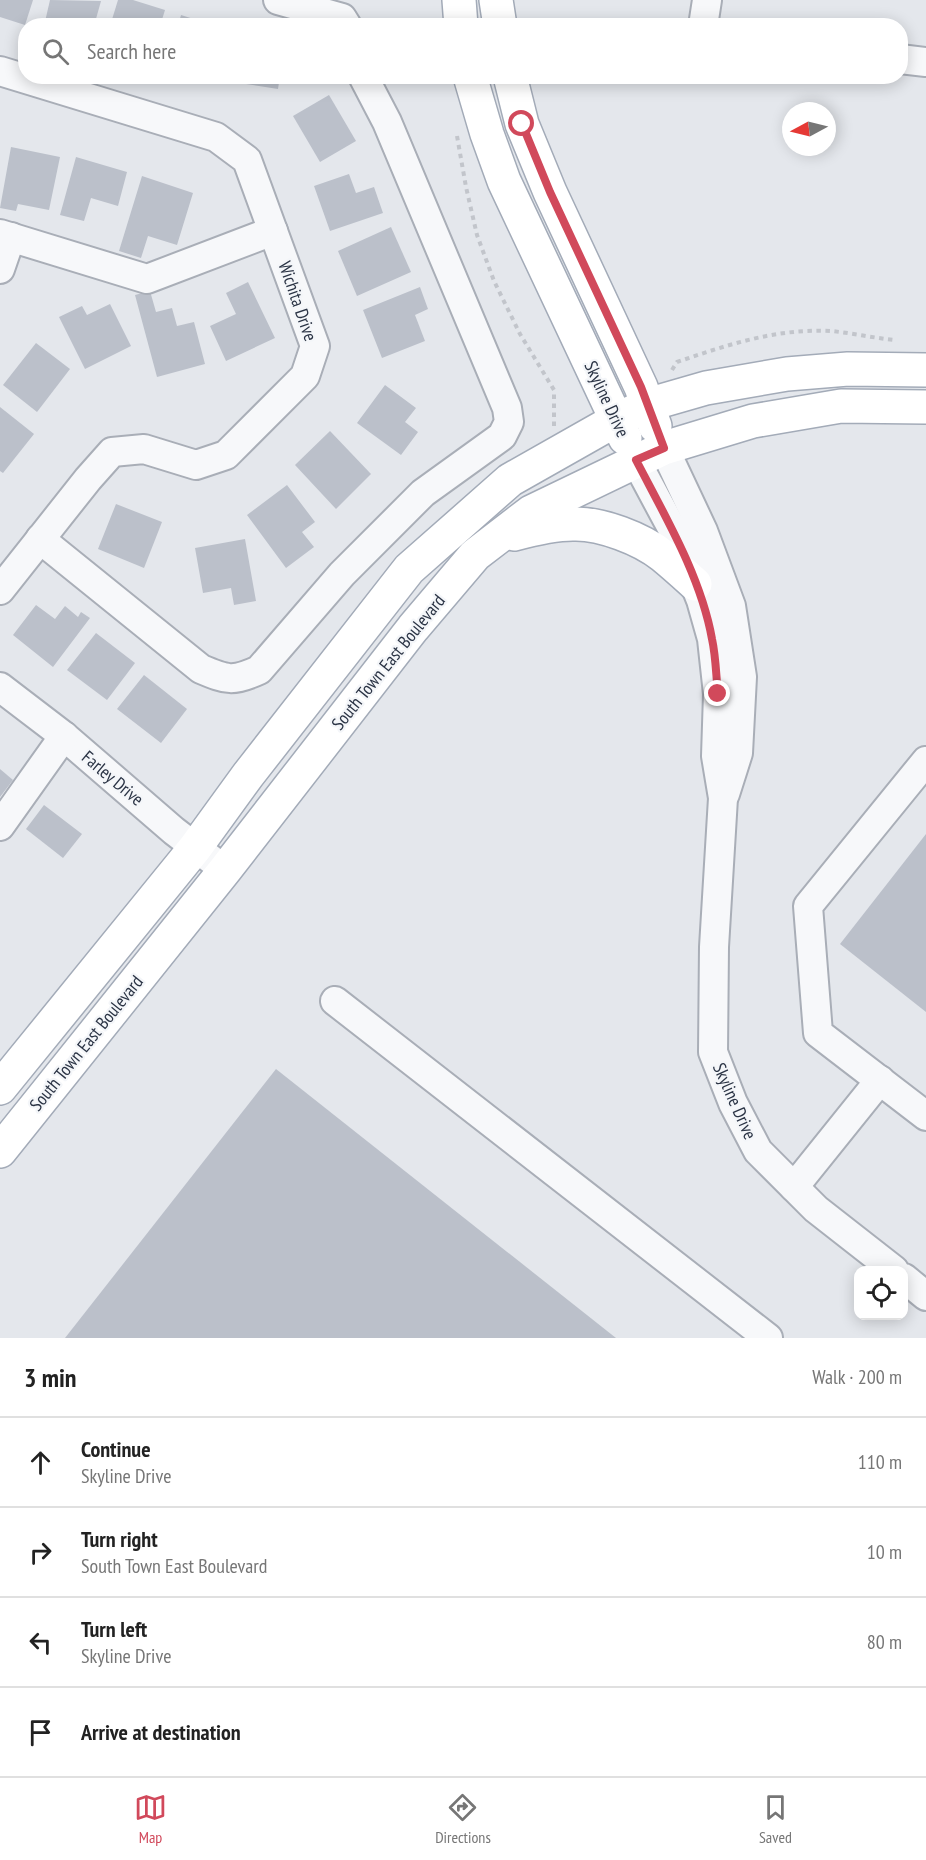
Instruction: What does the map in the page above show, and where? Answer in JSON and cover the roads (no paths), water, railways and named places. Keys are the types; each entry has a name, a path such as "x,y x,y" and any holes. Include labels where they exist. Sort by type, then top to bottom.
{"main road":[{"path":"459,0 460,18"},
{"path":"496,0 499,18"},
{"name":"Skyline Drive","path":"472,84 504,181 616,420 650,454"},
{"name":"Skyline Drive","path":"512,84 522,124 550,192 641,387 647,405 650,454"},
{"path":"0,1088 195,848 256,765 409,569 510,480 647,405 706,388 787,374 848,369 926,370"},
{"name":"South Town East Boulevard","path":"0,1150 225,870 413,628 475,555 531,512 650,454 753,421 841,406 926,407"},
{"path":"495,540 553,525 576,523 609,530 633,538 662,555 695,584"}],"street":[{"path":"278,0 342,18"},
{"path":"704,18 707,0"},
{"path":"908,60 926,62"},
{"name":"Wichita Drive","path":"0,70 18,76"},
{"name":"Wichita Drive","path":"0,590 112,452 144,449 196,465 226,455 305,376 315,346 247,160 216,137 45,84"},
{"path":"40,539 201,669 225,679 244,677 259,670 342,574 423,493 502,436 509,422 507,408 387,122 367,84"},
{"path":"0,269 5,235 147,279 273,231"},
{"name":"Skyline Drive","path":"650,454 674,532 695,584 712,639 718,694 716,756 723,798 714,947 713,1052 733,1103 758,1151 816,1209 889,1266"},
{"name":"Skyline Drive","path":"650,454 703,531 731,606 742,677 738,753 723,798"},
{"name":"Farley Drive","path":"0,687 64,736 195,848 225,870"},
{"path":"0,826 64,736"},
{"path":"926,761 808,906 818,1033 926,1116"},
{"path":"335,1001 768,1338"},
{"path":"794,1187 880,1080"},
{"path":"908,1282 926,1296"}]}
